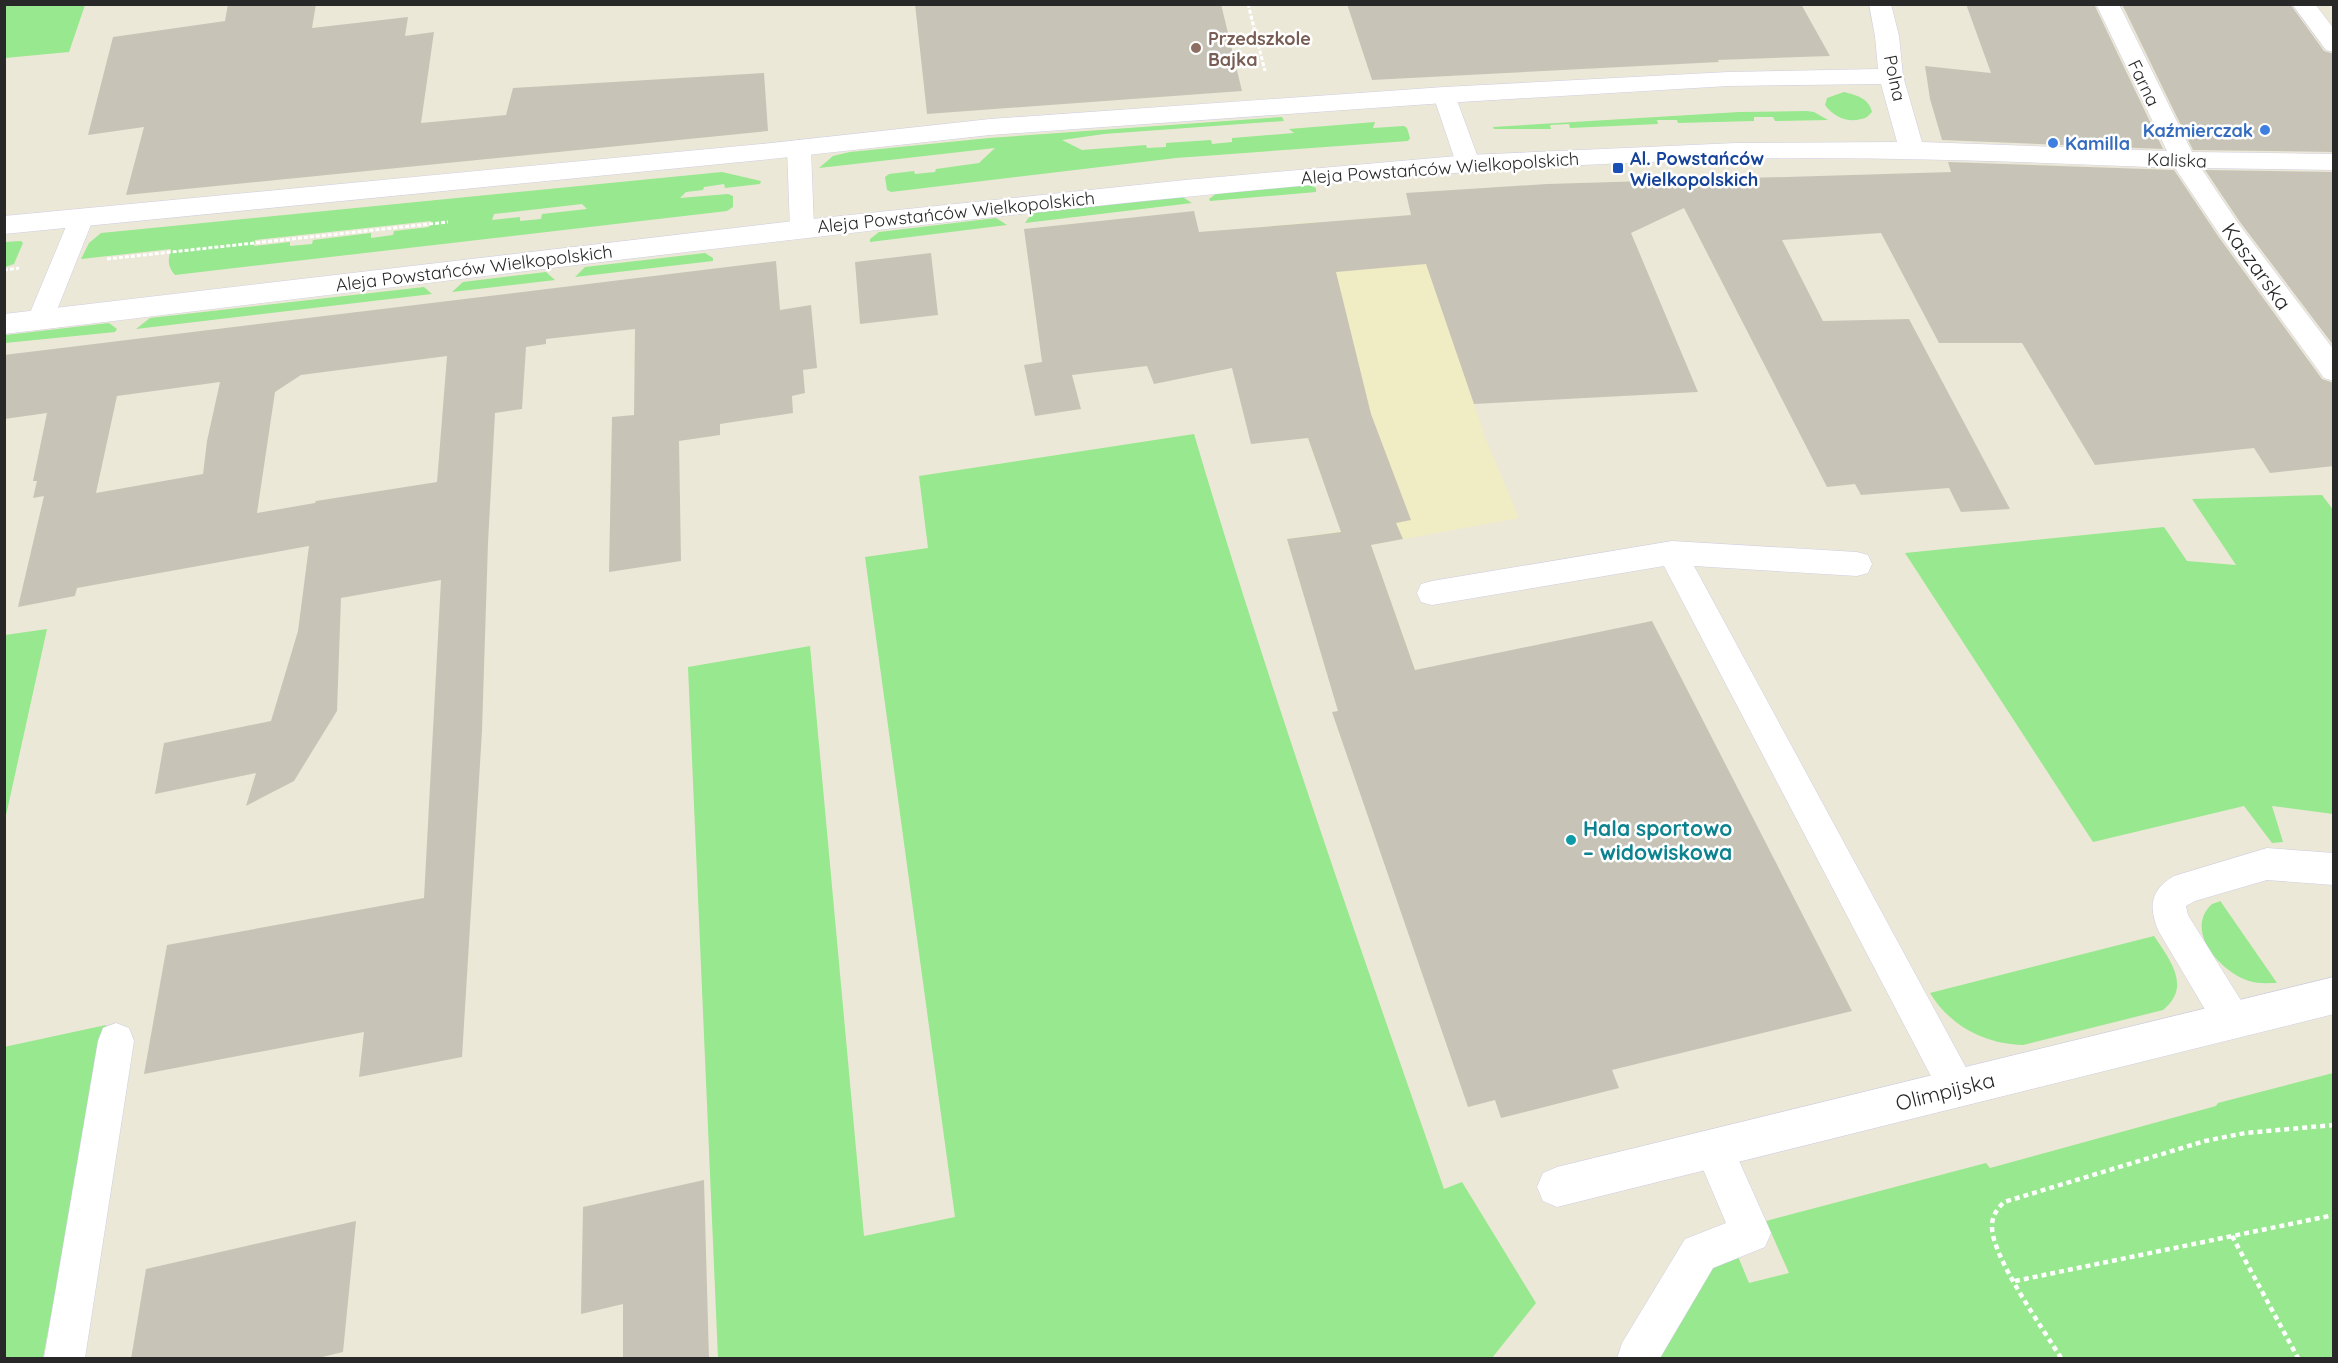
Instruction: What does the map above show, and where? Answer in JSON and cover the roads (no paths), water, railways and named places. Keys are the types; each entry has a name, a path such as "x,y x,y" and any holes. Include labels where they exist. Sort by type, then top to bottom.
{"street":[{"name":"Polna","path":"1880,4 1887,36 1891,76 1912,150"},
{"name":"Farna","path":"2107,4 2183,160"},
{"path":"2303,4 2334,45"},
{"path":"4,225 799,148 990,127 1444,95 1728,79 1891,76"},
{"name":"Kaliska","path":"1912,150 2183,160 2334,162"},
{"name":"Aleja Powstańców Wielkopolskich","path":"4,324 802,229 1185,188 1468,163 1736,151 1912,150"},
{"name":"Kaszarska","path":"2183,160 2229,229 2334,371"},
{"name":"Olimpijska","path":"1557,1187 2334,995"}],"lane":[{"path":"1444,95 1468,163"},
{"path":"799,148 802,229"},
{"path":"40,320 82,218"},
{"path":"1672,553 1957,1088"},
{"path":"1432,593 1672,553 1857,564"},
{"path":"2232,1020 2171,920 2169,906 2173,895 2186,887 2267,864 2334,869"},
{"path":"64,1359 116,1041"},
{"path":"1637,1359 1700,1253 1750,1233 1713,1148"}],"place":[{"name":"Przedszkole Bajka","path":"1196,48"},
{"name":"Kaźmierczak","path":"2265,130"},
{"name":"Kamilla","path":"2053,143"},
{"name":"Al. Powstańców Wielkopolskich","path":"1618,168"},
{"name":"Hala sportowo – widowiskowa","path":"1571,840"}]}
